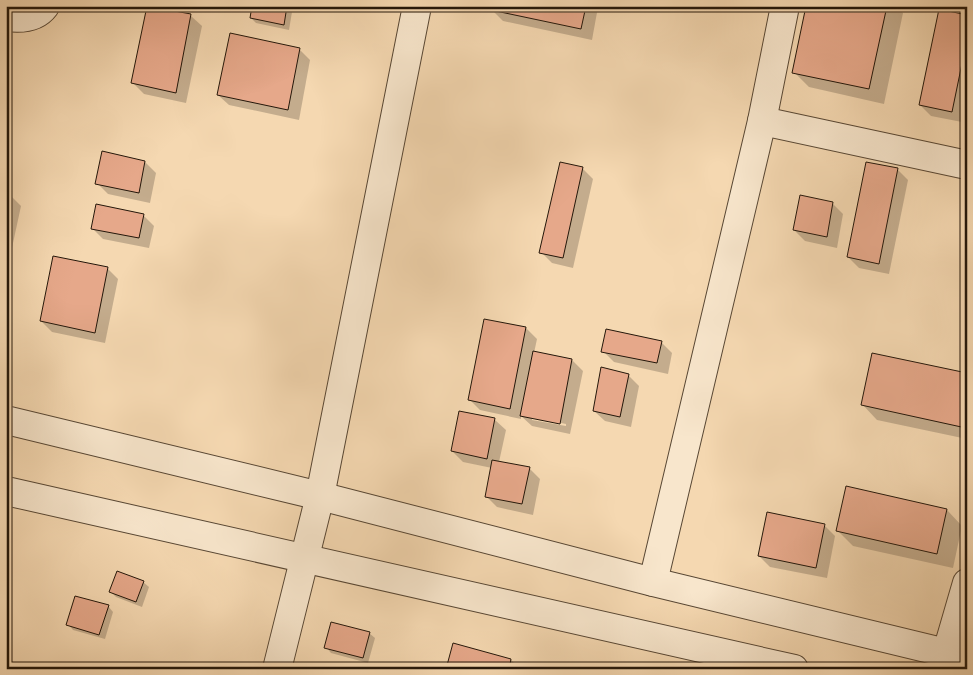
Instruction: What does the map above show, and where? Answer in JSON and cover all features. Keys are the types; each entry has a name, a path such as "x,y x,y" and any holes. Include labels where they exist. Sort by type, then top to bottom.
{"street":[{"path":"6,17 18,19 40,13 45,6"},
{"path":"277,669 320,496 417,6"},
{"path":"653,582 762,120 785,6"},
{"path":"762,120 967,165"},
{"path":"6,420 320,496 952,660 967,583"},
{"path":"6,491 794,669"}],"building":[{"path":"147,6 191,14 176,93 131,83"},
{"path":"252,6 287,6 284,25 250,18"},
{"path":"492,6 586,6 581,29 491,10"},
{"path":"806,6 830,9 831,6 887,6 869,89 792,73"},
{"path":"939,9 967,15 967,39 952,112 919,105"},
{"path":"230,33 300,48 288,110 217,95"},
{"path":"102,151 145,161 139,193 95,184"},
{"path":"560,162 583,167 563,258 539,253"},
{"path":"866,162 898,168 879,264 847,257"},
{"path":"6,193 10,194 6,214"},
{"path":"800,195 833,202 827,237 793,230"},
{"path":"96,204 144,214 139,238 91,229"},
{"path":"53,256 108,267 95,333 40,321"},
{"path":"484,319 526,327 510,409 468,400"},
{"path":"606,329 662,341 657,363 601,352"},
{"path":"533,351 572,359 560,424 520,416"},
{"path":"872,353 967,373 966,428 861,405"},
{"path":"601,367 629,374 620,417 593,411"},
{"path":"459,411 495,418 487,459 451,451"},
{"path":"492,460 530,467 522,504 485,497"},
{"path":"846,486 947,509 937,554 836,531"},
{"path":"767,512 825,524 816,568 758,556"},
{"path":"117,571 144,581 136,602 109,592"},
{"path":"75,596 109,605 99,635 66,625"},
{"path":"331,622 370,632 363,658 324,648"},
{"path":"453,643 511,659 509,669 446,669"}]}
